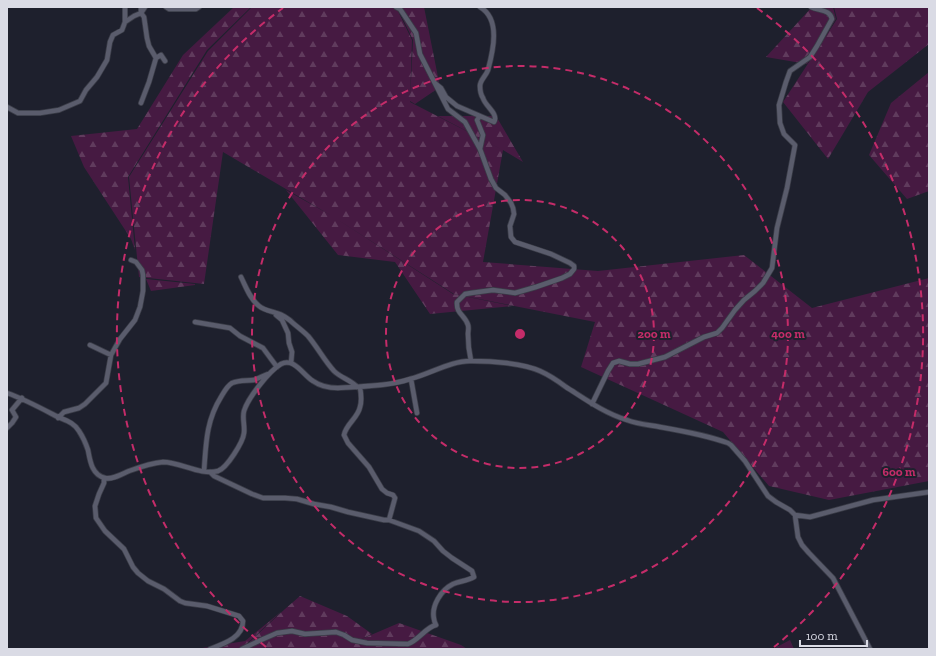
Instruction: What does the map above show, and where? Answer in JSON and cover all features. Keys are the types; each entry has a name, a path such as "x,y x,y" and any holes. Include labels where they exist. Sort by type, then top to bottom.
{"street":[{"path":"7,107 18,113 40,113 59,110 80,101 107,60 110,42 114,35 122,30 125,22 125,7"},
{"path":"141,7 141,13 144,17 149,46 156,58"},
{"path":"125,22 141,13 145,7"},
{"path":"166,7 169,9 196,9 199,7"},
{"path":"396,7 400,9 416,33 420,54 448,109 465,122 480,149 490,179 496,188 506,195 511,203 514,214 510,226 511,237 515,242 551,254 574,266 574,269 570,274 562,278 520,292 515,293 493,290 465,294 458,302 457,307 468,325 468,344 471,361"},
{"path":"434,82 441,88 446,97 457,106 494,122 496,118 483,99 480,85 487,71 494,36 492,21 489,14 480,7"},
{"path":"592,404 613,363 619,361 630,364 638,364 665,357 704,337 717,333 739,305 763,283 772,268 777,228 795,145 784,134 780,123 779,105 790,72 810,57 832,18 829,13 811,7"},
{"path":"141,103 156,58 161,54 165,61"},
{"path":"480,116 477,120 483,135 480,149"},
{"path":"58,418 64,412 79,408 85,404 106,383 111,355 120,339 135,320 140,307 143,291 143,275 142,270 136,262 131,260"},
{"path":"241,278 251,297 257,304 262,308 277,313 288,319 308,336 323,358 338,374 359,387"},
{"path":"272,312 282,320 288,333 292,352 291,363"},
{"path":"195,322 230,328 240,336 263,348 277,367"},
{"path":"90,345 111,355"},
{"path":"7,393 22,398 76,427 85,442 92,467 97,474 104,478 111,478 141,467 162,462 173,463 190,469 210,472 218,471 223,467 241,442 244,434 243,417 245,409 255,390 270,373 284,363 291,363 308,378 321,385 336,388 387,384 411,379 456,363 471,361 514,364 537,370 608,413 632,422 691,433 731,445 745,461 768,496 790,510 795,515 798,537 802,545 833,578 870,649"},
{"path":"204,471 205,447 213,411 226,389 235,382 254,380 270,373"},
{"path":"411,379 417,413"},
{"path":"359,387 360,407 347,427 344,436 348,443 369,467 382,489 393,495 395,498 389,520"},
{"path":"7,428 12,424 16,417 12,410 22,398"},
{"path":"210,472 214,476 263,498 298,499 348,512 389,520 419,531 434,541 452,558 472,570 474,577 451,585 443,592 436,602 434,609 434,619 436,625 432,626 414,642 408,644 367,643 352,640 336,632 305,634 292,631 277,633 242,649"},
{"path":"104,478 104,483 95,506 96,518 105,531 124,549 133,567 138,573 180,601 207,606 238,616 243,621 243,626 232,639 210,649"},
{"path":"795,515 810,517 873,500 929,492"}],"green space":[{"path":"234,7 251,7 207,50 128,177 135,250 131,239 84,167 71,136 137,129 183,55"},
{"path":"252,7 396,7 412,40 410,102 503,150 483,262 598,271 744,255 812,308 929,278 929,481 829,500 769,486 723,432 581,367 595,322 454,294 332,216 223,152 204,284 139,277 129,177 208,51"},
{"path":"397,7 424,7 440,87 415,104 410,101 413,40"},
{"path":"812,7 833,7 836,19 807,64 766,57"},
{"path":"834,7 929,7 929,44 868,92 828,159 783,102 837,19"},
{"path":"929,72 929,191 907,199 869,155 891,103"},
{"path":"438,116 496,116 523,162 503,150"},
{"path":"286,190 332,216 453,294 512,306 430,314 395,262 338,255"},
{"path":"146,279 195,284 195,285 151,291"},
{"path":"300,596 347,616 372,634 357,641 285,609"},
{"path":"285,609 357,641 399,623 461,645 467,649 242,649"},
{"path":"282,611 241,649 196,649 245,641"},
{"path":"790,640 794,649 773,649"}]}
